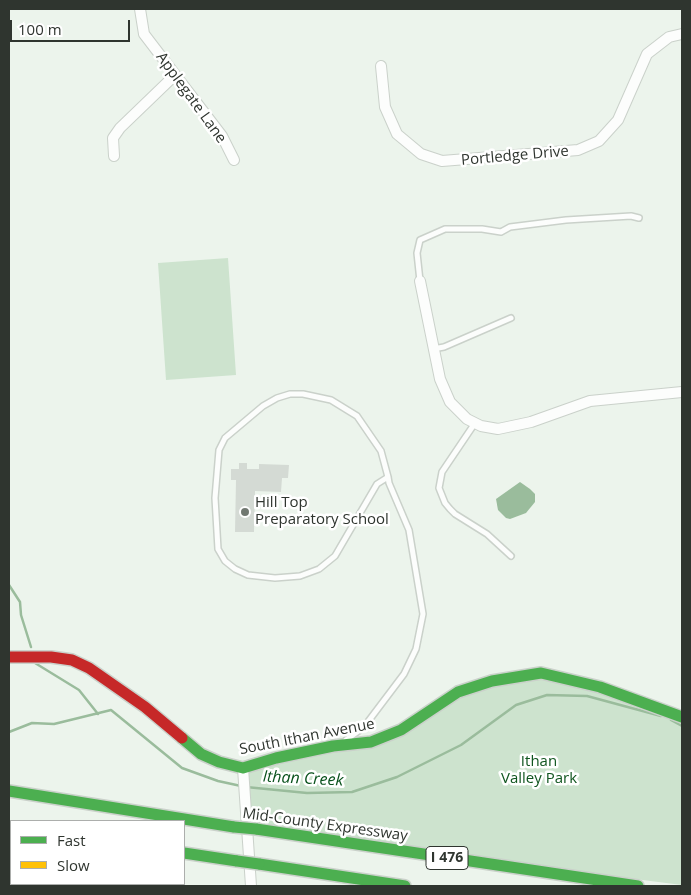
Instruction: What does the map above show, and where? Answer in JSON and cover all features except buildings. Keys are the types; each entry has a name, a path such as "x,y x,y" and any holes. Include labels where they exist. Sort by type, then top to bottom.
{"main road":[{"name":"South Ithan Avenue","path":"9,657 51,657 72,660 89,668 145,707 201,754 219,762 242,768 276,758 339,745 371,742 401,730 458,692 492,681 541,673 600,687 682,717"},
{"name":"Mid-County Expressway","path":"9,791 234,827 638,886"},
{"path":"185,853 405,886"}],"street":[{"name":"Applegate Lane","path":"140,9 144,34 222,136 234,160"},
{"name":"Portledge Drive","path":"381,66 385,108 397,134 421,154 442,162 578,150 599,140 618,120 647,54 669,38 682,34"},
{"path":"114,156 114,138 120,128 175,75"},
{"path":"420,281 440,379 450,402 467,419 476,423 498,429 531,422 590,401 682,392"},
{"path":"242,768 251,886"}],"lane":[{"path":"420,281 418,253 420,240 445,229 501,232 510,227 566,220 631,216 639,218"},
{"path":"433,349 511,318"},
{"path":"339,745 364,727 404,674 416,649 423,614 409,530 388,477 381,451 357,416 331,400 303,394 290,394 277,398 263,406 225,438 219,450 215,498 218,549 224,560 235,569 248,575 275,578 300,576 319,570 335,556 377,484 388,477"},
{"path":"476,423 442,472 439,488 445,503 455,514 487,534 511,556"}],"green space":[{"path":"228,258 236,375 166,380 158,263"},
{"name":"Ithan Valley Park","path":"541,673 682,717 682,885 242,829 243,768 371,742 458,692"}],"shaded area":[{"path":"520,482 535,494 535,502 526,513 510,519 506,518 498,510 496,499"}],"waterway":[{"path":"9,585 20,602 21,615 31,647"},
{"path":"35,663 79,690 98,714"},
{"name":"Ithan Creek","path":"246,787 307,793 352,792 397,777 461,745 516,705 547,695 587,696 661,716"},
{"name":"Ithan Creek","path":"9,732 32,723 54,724 111,710 182,768 218,781 241,786"},
{"name":"Ithan Creek","path":"671,720 682,726"}],"traffic: fast":[{"path":"182,738 201,754 219,762 243,768 276,758 333,746 371,742 401,730 458,692 492,681 541,673 600,687 682,717"},
{"path":"9,791 234,827"},
{"path":"234,827 256,829"},
{"path":"256,829 638,886"},
{"path":"185,853 237,861"},
{"path":"237,861 259,864"},
{"path":"259,864 405,886"}],"traffic: jam":[{"path":"9,657 51,657 72,660 89,668 145,707 182,738"}],"place":[{"name":"Hill Top Preparatory School","path":"245,512"}]}
